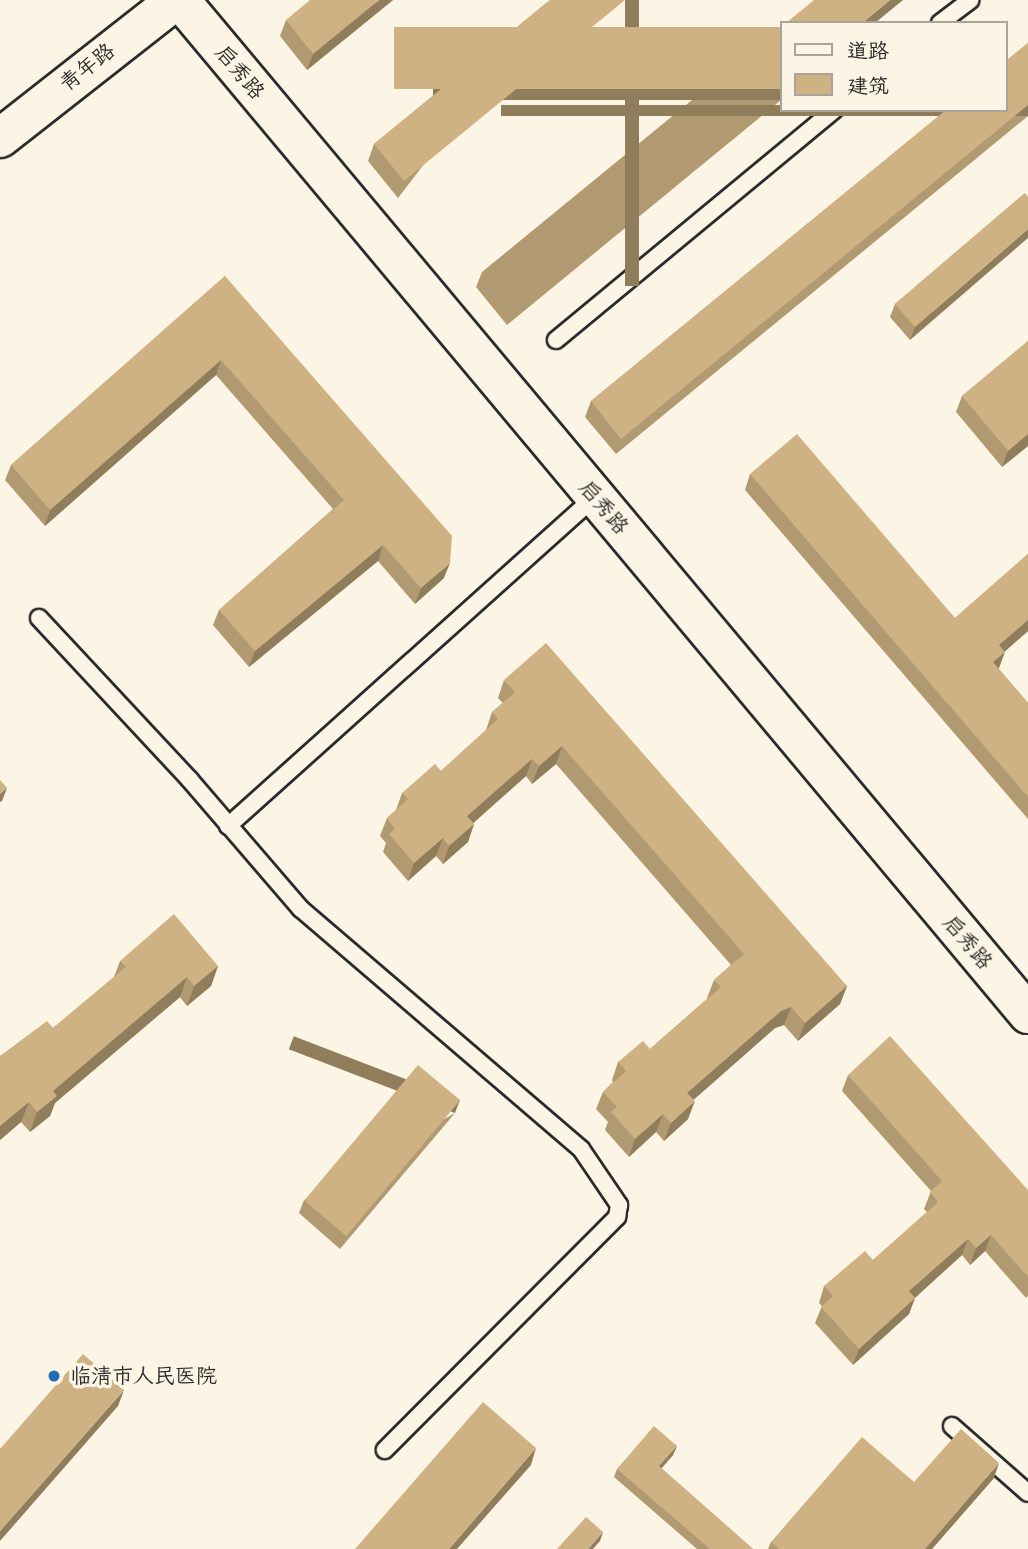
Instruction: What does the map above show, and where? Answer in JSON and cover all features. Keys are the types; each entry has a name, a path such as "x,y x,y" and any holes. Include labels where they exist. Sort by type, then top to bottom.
{"street":[{"name":"青年路","path":"0,138 178,0"},
{"name":"启秀路","path":"178,0 1028,1014"}],"lane":[{"path":"943,21 970,0"},
{"path":"556,340 832,112"},
{"path":"228,826 595,497"},
{"path":"39,618 301,909 582,1149 619,1205 617,1217 385,1450"},
{"path":"953,1426 1028,1493"}],"building":[{"path":"310,0 379,0 313,54 286,20"},
{"path":"550,0 625,0 404,181 374,144"},
{"path":"814,0 890,0 864,21 788,21"},
{"path":"394,27 780,27 780,89 394,89"},
{"path":"1028,43 1028,105 621,439 591,401 944,112 1007,112 1007,60"},
{"path":"1025,193 1028,197 1028,229 915,327 895,304"},
{"path":"225,276 452,536 450,563 421,588 383,545 255,651 219,610 344,500 221,360 50,510 11,465"},
{"path":"1028,341 1028,434 1008,451 962,396"},
{"path":"797,434 955,618 1028,554 1028,620 999,645 1005,652 993,662 1028,703 1028,797 750,474"},
{"path":"546,643 847,986 805,1023 791,1007 781,1011 687,1093 695,1101 671,1123 663,1114 635,1139 611,1112 617,1107 603,1092 626,1071 618,1062 643,1041 650,1049 721,987 714,980 744,954 562,746 539,766 532,759 467,816 474,824 449,846 443,838 414,863 389,834 395,829 387,818 408,799 402,793 435,764 441,771 498,719 492,712 515,692 504,680"},
{"path":"0,780 7,788 0,794"},
{"path":"174,914 218,966 194,986 187,977 53,1091 57,1096 37,1112 29,1102 0,1126 0,1056 47,1021 53,1028 126,967 120,961"},
{"path":"890,1036 1028,1190 1028,1277 991,1235 976,1248 968,1239 909,1291 915,1298 859,1349 821,1307 833,1296 824,1286 865,1251 873,1260 938,1202 930,1192 942,1181 848,1075"},
{"path":"418,1065 460,1100 346,1236 304,1201"},
{"path":"83,1354 124,1390 0,1531 0,1449"},
{"path":"483,1402 536,1448 449,1549 355,1549"},
{"path":"654,1426 677,1446 659,1466 753,1549 710,1549 617,1469"},
{"path":"961,1429 999,1463 925,1549 779,1549 771,1542 862,1437 914,1482"},
{"path":"586,1517 603,1532 588,1549 557,1549"}],"place":[{"name":"临清市人民医院","path":"54,1376"}]}
